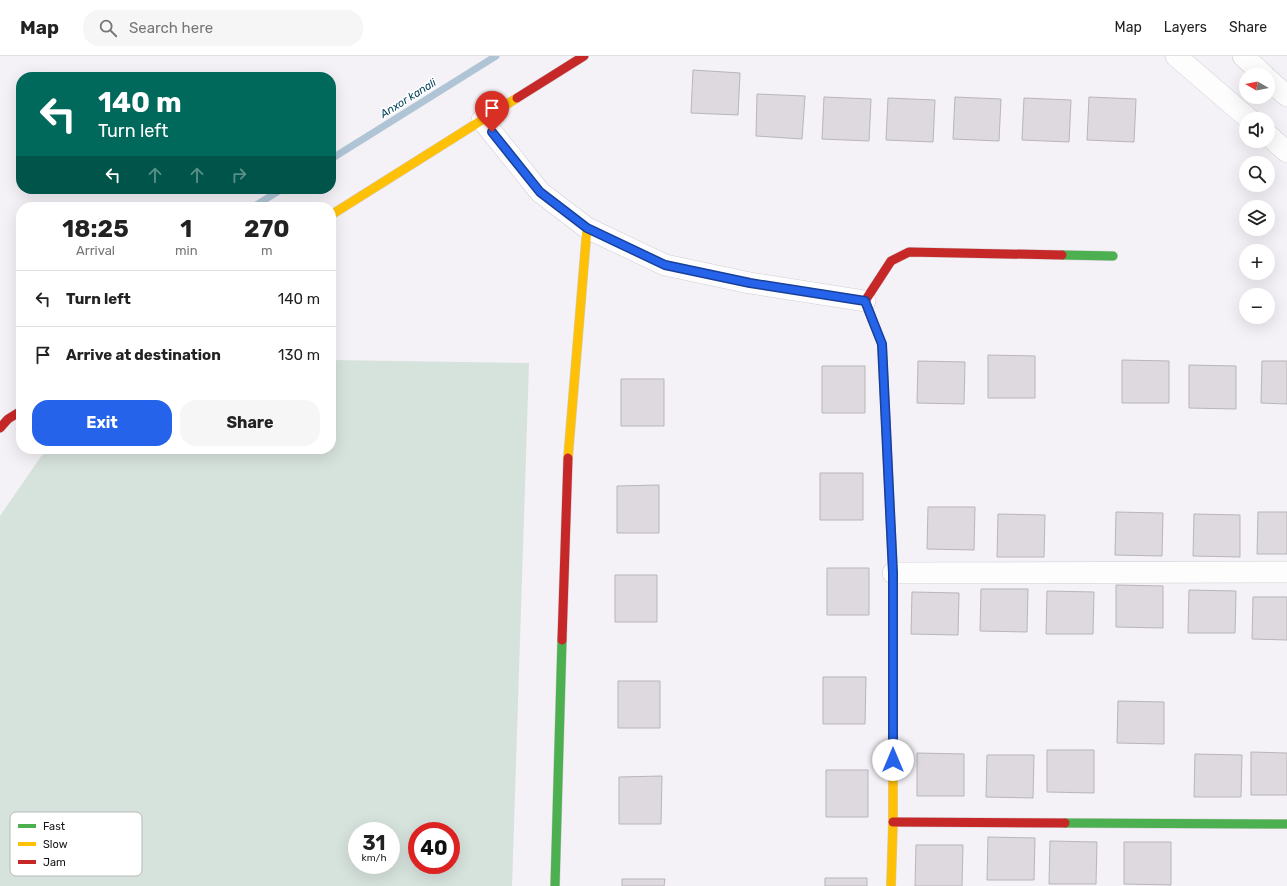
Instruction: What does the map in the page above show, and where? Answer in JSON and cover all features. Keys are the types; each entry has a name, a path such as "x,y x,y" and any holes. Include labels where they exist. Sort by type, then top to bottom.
{"street":[{"path":"336,212 584,56"},
{"path":"1176,56 1241,112"},
{"path":"1243,56 1256,68"},
{"path":"1275,85 1287,96"},
{"path":"482,120 540,192 587,228 665,265 750,283 865,301"},
{"path":"1275,142 1287,152"},
{"path":"555,886 567,476 587,228"},
{"path":"865,301 891,261 909,252 1113,256"},
{"path":"865,301 882,344 893,573 893,822 891,886"},
{"path":"0,428 8,419 16,414"},
{"path":"893,573 1287,572"},
{"path":"893,822 1287,824"}],"shaded area":[{"path":"336,360 529,363 512,886 0,886 0,516 44,454 336,454"}],"building":[{"path":"693,70 740,73 738,115 691,113"},
{"path":"757,94 805,96 802,139 756,136"},
{"path":"824,97 871,99 869,141 822,139"},
{"path":"955,97 1001,99 999,141 953,139"},
{"path":"1089,97 1136,99 1134,142 1087,140"},
{"path":"888,98 935,100 933,142 886,140"},
{"path":"1024,98 1071,100 1069,142 1022,140"},
{"path":"988,355 1035,356 1035,398 988,398"},
{"path":"1122,360 1169,361 1169,403 1122,403"},
{"path":"918,361 965,362 964,404 917,403"},
{"path":"1262,361 1287,361 1287,404 1261,403"},
{"path":"1189,365 1236,366 1236,409 1189,408"},
{"path":"822,366 865,366 865,413 822,413"},
{"path":"621,379 664,379 664,426 621,426"},
{"path":"820,473 863,473 863,520 820,520"},
{"path":"659,485 659,533 617,533 617,486"},
{"path":"928,507 975,507 974,550 927,549"},
{"path":"1116,512 1163,513 1162,556 1115,555"},
{"path":"1258,512 1287,512 1287,554 1257,554"},
{"path":"998,514 1045,515 1044,557 997,557"},
{"path":"1194,514 1240,515 1240,557 1193,556"},
{"path":"827,568 869,568 869,615 827,615"},
{"path":"615,575 657,575 657,622 615,622"},
{"path":"1116,585 1163,586 1163,628 1116,627"},
{"path":"981,589 1028,589 1027,632 980,631"},
{"path":"1189,590 1236,591 1235,633 1188,633"},
{"path":"1047,591 1094,592 1093,634 1046,634"},
{"path":"912,592 959,593 958,635 911,634"},
{"path":"1253,597 1287,597 1287,640 1252,639"},
{"path":"823,677 866,677 865,724 823,724"},
{"path":"618,681 660,681 660,728 618,728"},
{"path":"1118,701 1164,702 1164,744 1117,743"},
{"path":"1047,750 1094,750 1094,793 1047,792"},
{"path":"1251,752 1287,753 1287,795 1251,795"},
{"path":"917,753 964,754 964,796 917,796"},
{"path":"1195,754 1242,755 1241,797 1194,797"},
{"path":"987,755 1034,755 1033,798 986,797"},
{"path":"826,770 868,770 868,817 826,817"},
{"path":"662,776 661,824 619,824 619,777"},
{"path":"988,837 1035,838 1034,880 987,880"},
{"path":"1050,841 1097,842 1096,884 1049,884"},
{"path":"1124,842 1171,842 1171,885 1124,884"},
{"path":"916,845 963,845 962,886 915,886"},
{"path":"825,878 867,878 867,886 825,886"},
{"path":"622,879 665,879 664,886 622,886"}],"waterway":[{"name":"Anxor kanali","path":"336,156 496,56"},
{"name":"Anxor kanali","path":"261,202 274,194"}],"traffic: fast":[{"path":"1062,255 1113,256"},
{"path":"872,319 882,344 893,573 893,662"},
{"path":"555,886 562,640"},
{"path":"1065,823 1287,824"}],"traffic: slow":[{"path":"336,212 517,98"},
{"path":"568,458 587,228"},
{"path":"891,886 893,822 893,662"}],"traffic: jam":[{"path":"517,98 584,56"},
{"path":"872,319 865,301 891,261 909,252 1062,255"},
{"path":"0,428 8,419 16,414"},
{"path":"562,640 568,458"},
{"path":"893,822 1065,823"}],"route":[{"path":"492,132 540,192 587,228 665,265 750,283 865,301 882,344 893,573 893,760"}]}
